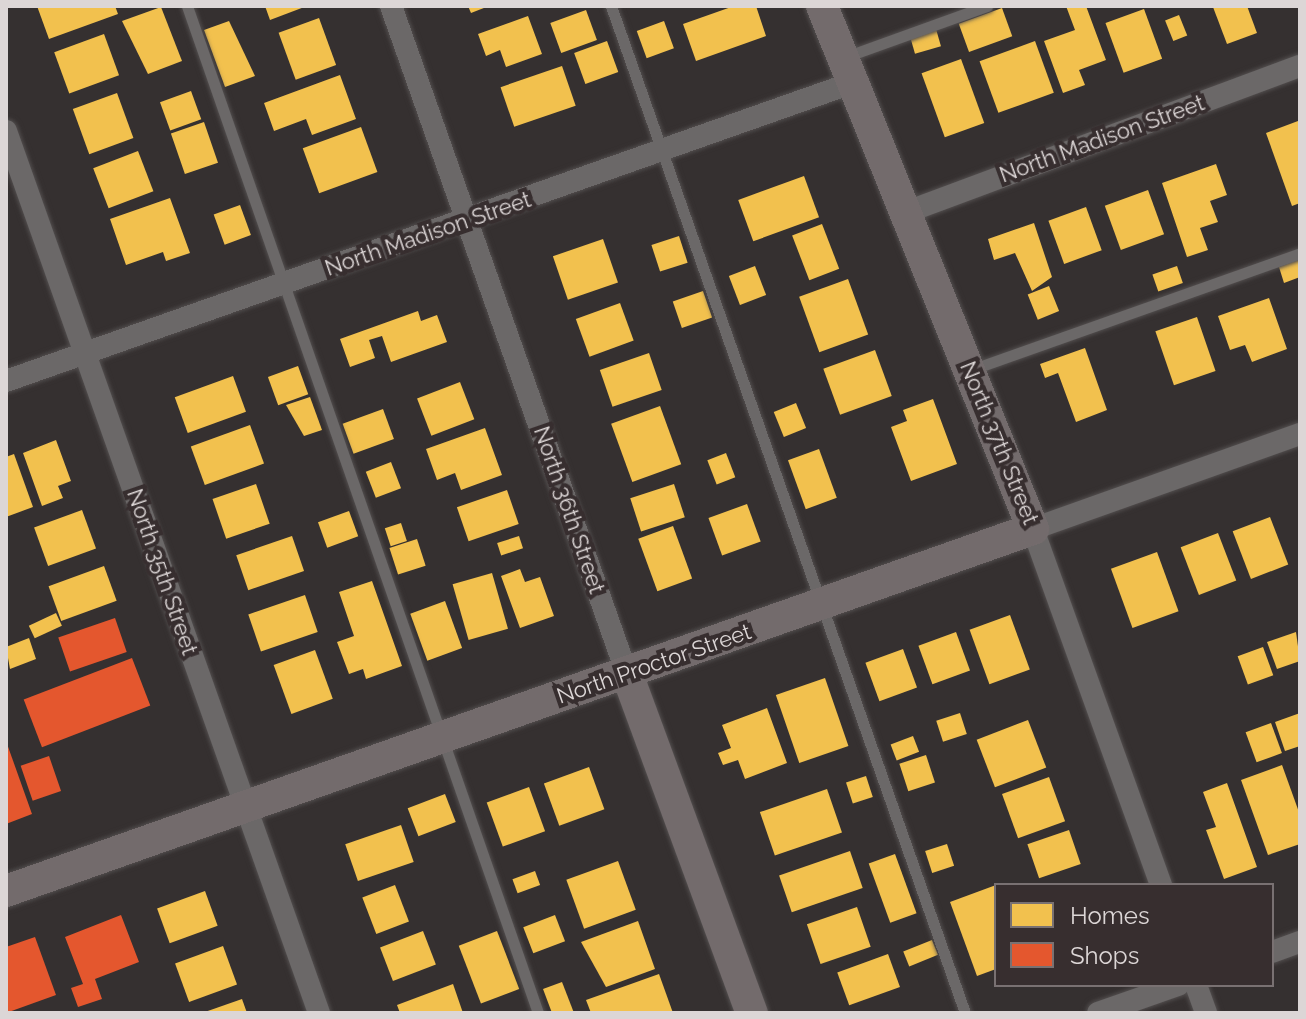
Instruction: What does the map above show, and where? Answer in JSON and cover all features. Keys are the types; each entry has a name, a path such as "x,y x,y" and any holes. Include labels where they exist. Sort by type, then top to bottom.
{"street":[{"name":"North 36th Street","path":"391,6 627,674 752,1013"},
{"name":"North 37th Street","path":"822,6 845,71 1033,529 1160,883"},
{"name":"North Madison Street","path":"904,213 1300,66"},
{"name":"North Madison Street","path":"6,381 662,153 845,71"},
{"name":"North 35th Street","path":"6,131 319,1013"},
{"name":"North Proctor Street","path":"6,891 1300,434"},
{"path":"1274,951 1300,942"},
{"path":"1098,1013 1172,987"},
{"path":"1197,987 1206,1013"}],"lane":[{"path":"187,6 538,1013"},
{"path":"611,6 965,1013"},
{"path":"845,71 987,6"},
{"path":"970,370 1300,253"}],"building: Homes":[{"path":"37,6 115,6 118,14 49,39"},
{"path":"265,6 307,6 270,20"},
{"path":"468,6 489,6 471,13"},
{"path":"734,6 756,6 766,36 696,61 683,24"},
{"path":"1066,6 1086,6 1106,60 1079,70 1085,85 1063,93 1044,41 1075,30"},
{"path":"1247,6 1257,33 1227,44 1213,7"},
{"path":"161,7 182,61 148,74 122,21"},
{"path":"1002,8 1012,36 969,52 959,24"},
{"path":"1144,9 1162,59 1124,73 1105,23"},
{"path":"586,10 597,40 561,53 550,23"},
{"path":"1179,15 1187,35 1173,41 1165,21"},
{"path":"528,16 542,54 506,67 500,50 486,56 478,34"},
{"path":"319,18 336,65 296,80 279,33"},
{"path":"229,21 255,76 225,87 204,30"},
{"path":"664,21 674,48 647,58 637,31"},
{"path":"936,29 941,46 915,54 910,36"},
{"path":"104,34 119,75 69,93 54,52"},
{"path":"607,41 618,72 585,84 574,53"},
{"path":"1035,41 1054,93 998,113 980,61"},
{"path":"961,59 984,123 945,137 922,73"},
{"path":"562,66 576,106 514,127 501,87"},
{"path":"340,75 356,119 312,135 306,119 274,131 264,103"},
{"path":"191,91 201,119 170,130 160,102"},
{"path":"117,93 133,138 89,154 73,109"},
{"path":"1298,121 1300,203 1292,206 1266,133"},
{"path":"204,122 218,163 185,174 171,133"},
{"path":"361,127 377,172 319,193 303,148"},
{"path":"138,151 153,191 109,208 93,168"},
{"path":"1216,164 1227,195 1210,201 1218,222 1200,228 1208,250 1187,257 1162,183"},
{"path":"804,176 819,217 753,241 738,200"},
{"path":"1148,190 1164,234 1121,250 1105,206"},
{"path":"170,198 190,253 166,261 163,252 126,265 110,219"},
{"path":"240,205 251,235 225,245 214,215"},
{"path":"1086,207 1102,250 1064,264 1048,221"},
{"path":"1034,223 1052,277 1032,291 1015,253 994,260 988,239"},
{"path":"822,224 839,269 809,280 792,235"},
{"path":"679,236 688,263 660,272 651,245"},
{"path":"603,239 618,282 568,300 553,256"},
{"path":"1300,259 1300,277 1284,283 1279,267"},
{"path":"755,266 766,295 740,305 729,276"},
{"path":"1177,266 1183,283 1158,291 1152,274"},
{"path":"848,279 868,334 819,352 799,297"},
{"path":"1049,286 1059,311 1038,320 1028,295"},
{"path":"703,291 712,317 682,328 673,301"},
{"path":"1269,298 1287,349 1252,362 1245,345 1230,350 1218,316"},
{"path":"620,303 634,341 590,357 576,319"},
{"path":"418,311 421,321 437,315 447,342 391,362 382,336 369,340 375,358 350,367 340,339"},
{"path":"1197,317 1216,371 1174,385 1155,331"},
{"path":"1085,348 1107,410 1076,422 1058,373 1045,378 1040,364"},
{"path":"875,350 892,396 840,415 823,369"},
{"path":"649,353 662,390 613,407 600,370"},
{"path":"298,366 308,394 278,405 268,377"},
{"path":"233,376 246,412 188,433 175,397"},
{"path":"460,382 474,419 431,436 417,398"},
{"path":"310,397 322,430 304,436 286,405"},
{"path":"933,399 957,464 911,481 891,427 907,421 903,410"},
{"path":"796,403 806,428 784,437 774,412"},
{"path":"660,406 681,464 632,482 611,424"},
{"path":"383,409 394,439 354,454 343,424"},
{"path":"250,425 264,464 205,485 191,447"},
{"path":"485,428 502,475 461,490 455,473 437,480 426,449"},
{"path":"56,440 71,481 58,486 63,498 42,506 23,453"},
{"path":"819,449 837,498 806,509 788,460"},
{"path":"726,453 735,477 717,484 707,460"},
{"path":"14,454 33,507 6,517 6,457"},
{"path":"391,462 401,488 376,498 366,472"},
{"path":"256,484 270,524 226,539 213,499"},
{"path":"674,484 685,517 641,532 630,498"},
{"path":"507,490 519,524 469,541 457,507"},
{"path":"747,504 761,542 722,556 708,518"},
{"path":"82,510 96,549 48,566 34,527"},
{"path":"349,511 358,536 327,548 318,522"},
{"path":"1270,517 1288,565 1251,579 1233,531"},
{"path":"401,523 407,541 391,546 385,528"},
{"path":"673,526 692,579 657,591 638,539"},
{"path":"1218,533 1236,581 1199,595 1181,547"},
{"path":"292,536 304,571 248,590 236,555"},
{"path":"519,536 523,548 501,555 497,543"},
{"path":"417,539 426,566 398,575 389,548"},
{"path":"1157,552 1179,611 1133,628 1111,569"},
{"path":"104,566 117,601 61,621 49,586"},
{"path":"520,569 525,582 540,577 554,616 520,628 501,576"},
{"path":"492,573 508,629 469,640 453,584"},
{"path":"372,581 402,666 366,679 363,669 349,674 337,642 354,636 339,592"},
{"path":"305,595 318,632 261,651 248,615"},
{"path":"445,601 462,648 427,661 410,614"},
{"path":"56,613 62,626 35,638 29,626"},
{"path":"1010,615 1030,670 989,684 970,630"},
{"path":"956,632 970,671 932,684 918,646"},
{"path":"1296,632 1300,661 1277,669 1267,642"},
{"path":"29,638 36,659 10,669 6,647"},
{"path":"1263,647 1273,675 1248,684 1238,656"},
{"path":"903,649 917,688 879,701 865,663"},
{"path":"315,650 333,699 291,714 274,665"},
{"path":"825,678 848,746 799,763 776,695"},
{"path":"767,708 787,763 745,779 738,760 723,765 718,753 731,748 722,725"},
{"path":"960,713 967,734 943,742 936,721"},
{"path":"1300,713 1300,746 1285,751 1275,722"},
{"path":"1028,720 1046,768 995,787 977,740"},
{"path":"1271,723 1282,753 1257,762 1246,732"},
{"path":"913,736 919,752 897,760 891,745"},
{"path":"926,755 935,783 908,791 899,764"},
{"path":"1282,765 1300,815 1300,844 1268,855 1241,780"},
{"path":"589,767 604,809 559,826 544,783"},
{"path":"866,776 873,797 853,803 846,782"},
{"path":"1049,777 1065,821 1018,838 1002,794"},
{"path":"1227,783 1257,867 1224,879 1206,830 1216,827 1203,792"},
{"path":"529,787 545,831 503,847 487,802"},
{"path":"827,789 842,832 775,856 760,812"},
{"path":"445,794 456,822 418,836 408,808"},
{"path":"401,825 414,862 358,881 345,844"},
{"path":"1069,830 1081,864 1039,878 1027,844"},
{"path":"947,844 954,866 932,873 925,851"},
{"path":"850,851 863,888 792,912 779,875"},
{"path":"895,854 917,913 890,923 869,864"},
{"path":"618,861 636,910 584,929 566,880"},
{"path":"535,871 540,885 518,893 512,879"},
{"path":"395,885 409,921 376,934 362,898"},
{"path":"994,886 994,970 977,976 950,902"},
{"path":"205,891 218,926 170,943 157,908"},
{"path":"857,907 871,947 821,964 807,924"},
{"path":"555,915 565,941 533,953 523,927"},
{"path":"638,921 655,969 606,987 581,942"},
{"path":"423,931 436,965 393,981 380,947"},
{"path":"497,931 519,989 481,1004 459,946"},
{"path":"932,940 938,955 909,966 903,952"},
{"path":"223,946 237,985 189,1002 175,963"},
{"path":"888,954 900,987 849,1005 837,972"},
{"path":"659,974 673,1013 591,1013 586,1000"},
{"path":"562,982 574,1013 552,1013 543,989"},
{"path":"453,984 463,1013 400,1013 397,1005"},
{"path":"242,999 247,1013 202,1013"}],"building: Shops":[{"path":"115,618 127,652 70,672 58,638"},
{"path":"132,658 150,706 42,747 24,700"},
{"path":"6,741 32,814 6,824"},
{"path":"49,756 61,791 33,801 21,766"},
{"path":"121,915 139,962 95,979 102,999 78,1007 71,988 83,984 65,937"},
{"path":"35,937 56,995 6,1013 6,947"}]}
